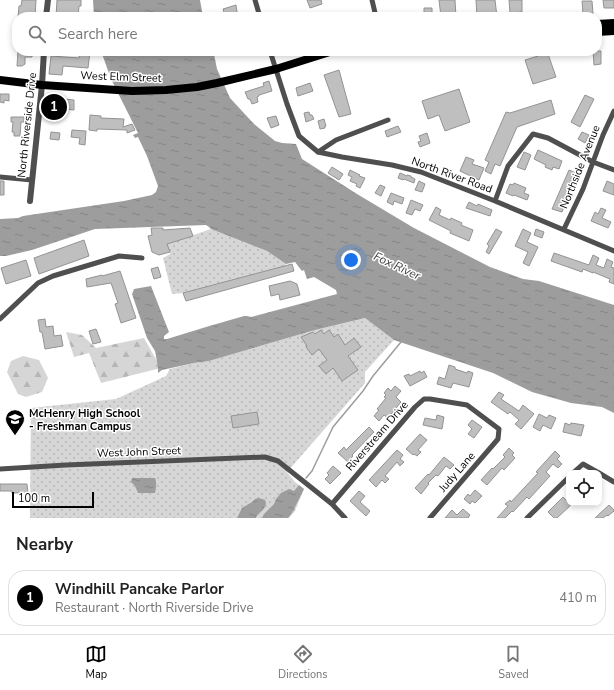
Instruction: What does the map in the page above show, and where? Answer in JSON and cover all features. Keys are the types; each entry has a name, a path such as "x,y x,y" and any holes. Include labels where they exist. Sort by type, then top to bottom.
{"main road":[{"path":"602,23 614,22"},
{"path":"602,32 614,31"},
{"name":"West Elm Street","path":"0,80 132,91 166,90 197,87 276,69 317,56"}],"street":[{"path":"47,12 48,0"},
{"path":"255,0 259,12"},
{"path":"372,0 375,12"},
{"name":"North Riverside Drive","path":"30,201 44,56"},
{"name":"North River Road","path":"272,56 298,136 318,152 392,165 421,172 564,229 614,251"},
{"name":"Northside Avenue","path":"564,229 583,189 603,135 614,111"},
{"path":"318,152 336,140 388,120"},
{"path":"495,201 508,166 533,134 548,138 593,162 614,170"},
{"path":"0,177 32,180"},
{"path":"0,319 38,283 53,276 119,256 142,258"},
{"name":"Riverstream Drive","path":"332,504 415,407 424,399 467,405 500,429 498,439"},
{"name":"Judy Lane","path":"430,518 498,439"},
{"name":"West John Street","path":"0,468 66,464 265,457 278,461 332,504"},
{"path":"576,470 583,464 594,470"},
{"path":"602,475 614,482"},
{"path":"527,518 566,480"},
{"path":"332,504 345,518"}],"green space":[{"path":"211,229 267,251 286,264 285,266 183,293 172,294 163,258 170,254 167,244"},
{"path":"365,318 394,340 365,372 365,383 287,472 295,482 304,489 295,511 289,518 30,518 31,408 116,399 166,376 170,369 209,361 315,330"},
{"path":"66,332 82,335 96,348 144,338 161,368 101,383 89,353 74,357"},
{"path":"23,356 39,360 48,378 42,392 26,397 18,394 7,372 11,361"}],"water":[{"path":"93,0 200,0 202,12 94,12"},
{"name":"Fox River","path":"103,56 214,56 217,69 230,98 254,124 275,141 296,144 302,159 357,194 414,228 490,267 523,279 539,281 614,305 614,413 602,407 571,403 532,392 493,373 394,340 365,318 315,330 209,361 162,370 158,373 155,351 147,338 132,294 134,289 151,286 169,332 164,336 164,339 244,316 251,317 337,294 336,290 314,277 307,279 304,270 302,271 295,262 286,264 267,251 211,229 206,225 95,229 32,250 0,256 0,219 18,218 124,201 152,195 156,192 158,186 147,156 138,137 135,138 133,135 138,133 111,79"},
{"path":"132,478 155,478 155,493 138,493 135,486 131,482"},
{"path":"299,485 304,489 288,518 262,518 281,493 289,489 294,491"},
{"path":"259,498 265,500 266,503 264,509 257,515 256,518 237,518 242,508"}],"building":[{"path":"22,0 36,0 35,12 18,12 19,6 21,6"},
{"path":"57,0 81,0 81,6 79,6 78,12 56,12"},
{"path":"307,0 321,0 322,4 310,8"},
{"path":"439,0 455,0 456,12 440,12"},
{"path":"476,0 495,0 496,12 477,12"},
{"path":"509,0 522,0 522,12 510,12"},
{"path":"603,0 614,0 614,8 604,8"},
{"path":"582,1 592,1 593,12 583,12"},
{"path":"236,5 237,12 224,12 223,9"},
{"path":"424,8 432,8 432,12 424,12"},
{"path":"18,56 32,56 25,57 25,64 22,66 17,66"},
{"path":"51,56 79,58 79,56 89,56 88,68 63,66 62,75 49,74"},
{"path":"538,56 549,56 556,77 533,84 525,60"},
{"path":"593,56 601,56 601,64 594,65"},
{"path":"339,70 351,114 339,117 324,75"},
{"path":"269,81 272,91 259,95 257,97 258,102 252,104 245,92 264,86 263,83"},
{"path":"310,83 313,91 298,96 296,88"},
{"path":"459,89 470,122 445,131 439,115 428,119 422,101"},
{"path":"0,94 9,94 9,101 4,100 4,103 0,102"},
{"path":"585,95 594,99 580,127 571,122"},
{"path":"54,98 74,100 74,110 64,109 64,116 48,115 49,100 54,101"},
{"path":"551,100 555,114 517,127 500,166 495,164 491,174 485,171 489,162 485,160 506,112 510,113"},
{"path":"309,112 314,119 306,122 304,113"},
{"path":"90,115 101,116 101,118 124,119 123,127 132,124 135,130 127,133 127,130 89,130"},
{"path":"276,116 279,125 271,128 267,118"},
{"path":"11,117 24,117 24,122 21,122 20,136 14,136 14,132 12,132 13,122 11,122"},
{"path":"324,119 326,126 325,128 320,129 318,121"},
{"path":"398,126 401,132 387,137 385,131"},
{"path":"72,130 86,131 85,145 79,144 80,138 71,137"},
{"path":"51,132 60,133 59,140 50,139"},
{"path":"582,132 589,135 585,143 578,139"},
{"path":"427,133 430,143 420,147 418,142 421,141 419,136"},
{"path":"538,150 562,161 559,169 553,167 552,170 534,159"},
{"path":"524,152 531,155 525,170 517,167"},
{"path":"466,157 474,160 472,164 484,168 479,180 460,171"},
{"path":"332,167 343,174 339,180 328,173"},
{"path":"350,170 365,178 360,188 356,186 357,184 350,181 352,177 348,175"},
{"path":"569,170 576,173 564,201 566,202 562,212 552,209"},
{"path":"400,173 411,176 415,179 414,183 398,178"},
{"path":"0,181 4,181 4,195 0,195"},
{"path":"419,181 425,184 422,192 415,190"},
{"path":"607,181 614,184 614,195 603,191"},
{"path":"514,183 526,188 524,193 529,195 527,200 506,193 510,184 513,185"},
{"path":"380,185 385,187 381,196 375,193"},
{"path":"391,193 404,198 402,204 394,201 393,205 387,202"},
{"path":"411,200 423,205 420,211 415,209 412,215 406,213"},
{"path":"469,202 492,210 490,216 466,208"},
{"path":"436,207 441,210 439,215 450,220 451,218 462,223 461,225 473,230 469,241 450,233 451,231 429,220"},
{"path":"601,208 606,210 602,218 611,222 608,228 591,221 595,212 598,214"},
{"path":"151,228 163,228 163,230 190,228 193,236 167,244 170,252 159,255 152,252 148,236 152,235"},
{"path":"496,229 502,232 489,254 486,252 489,246 487,244"},
{"path":"523,229 531,233 527,242 538,247 529,266 523,263 528,252 515,246"},
{"path":"536,229 544,232 542,238 534,235"},
{"path":"84,240 89,256 39,274 34,258"},
{"path":"554,253 589,265 593,255 599,258 596,265 604,268 607,259 613,262 611,267 614,268 614,284 609,282 610,279 593,272 583,269 582,272 551,261"},
{"path":"26,260 31,276 6,284 1,268"},
{"path":"292,264 294,271 186,301 183,293"},
{"path":"158,267 161,277 154,279 151,269"},
{"path":"120,271 136,318 121,323 115,304 118,303 111,283 87,287 86,279"},
{"path":"290,281 297,284 300,295 280,300 279,294 271,296 269,286"},
{"path":"45,319 46,327 53,326 54,336 61,335 63,346 45,349 38,320"},
{"path":"96,329 101,342 93,344 89,331"},
{"path":"321,330 324,334 329,330 334,337 338,334 345,345 354,338 361,347 348,356 358,370 342,381 333,368 326,374 319,366 327,360 319,349 312,355 301,337 313,332 315,334"},
{"path":"449,365 455,367 455,369 467,373 468,371 473,373 469,387 453,383 451,388 437,384 439,377 445,379"},
{"path":"420,371 421,373 424,371 427,377 410,386 404,376 409,374 410,376"},
{"path":"395,386 401,391 396,397 401,402 388,418 384,415 379,421 374,416 379,410 377,409 386,398 384,397 386,395 384,393 388,388 391,391"},
{"path":"499,392 504,395 501,399 519,411 523,405 534,414 521,429 515,424 519,420 510,412 508,414 491,402"},
{"path":"257,412 259,424 233,428 231,416"},
{"path":"539,414 547,418 549,415 556,418 551,429 543,425 540,431 533,427"},
{"path":"437,415 444,417 442,429 423,425 425,418 436,420"},
{"path":"472,420 482,427 474,438 468,434 472,429 468,425"},
{"path":"565,423 570,425 571,423 584,425 581,436 563,432"},
{"path":"369,427 374,432 352,455 353,456 348,462 338,453 344,447 346,450"},
{"path":"420,434 427,440 418,450 421,452 417,456 414,454 413,455 406,449"},
{"path":"509,448 514,453 512,455 515,458 504,470 502,468 487,485 481,480 505,457 503,455"},
{"path":"397,450 403,455 400,459 404,462 400,466 397,462 385,476 389,479 385,483 382,480 376,487 369,480"},
{"path":"555,451 560,456 557,459 562,464 558,468 553,464 546,472 550,476 529,499 527,497 505,518 497,518 508,506 505,504 510,500 511,502 538,473 536,472"},
{"path":"444,457 454,465 450,469 446,466 438,476 436,475 428,483 429,484 421,494 415,488 428,474 429,475"},
{"path":"333,466 341,473 330,484 325,479 329,475 327,473"},
{"path":"0,484 27,484 28,493 0,491"},
{"path":"475,490 482,496 475,503 472,501 470,504 464,499 468,494 470,496"},
{"path":"359,491 365,496 360,502 370,511 366,516 350,501"},
{"path":"563,497 566,500 566,506 570,506 557,518 554,518 548,512"},
{"path":"609,505 614,511 603,518 595,518"},
{"path":"463,509 470,515 468,518 445,518 452,510 457,515"}],"waterway":[{"path":"306,478 312,471 333,427 401,342"}],"place":[{"name":"Windhill Pancake Parlor","path":"54,107"},
{"name":"McHenry High School - Freshman Campus","path":"15,436"}]}
